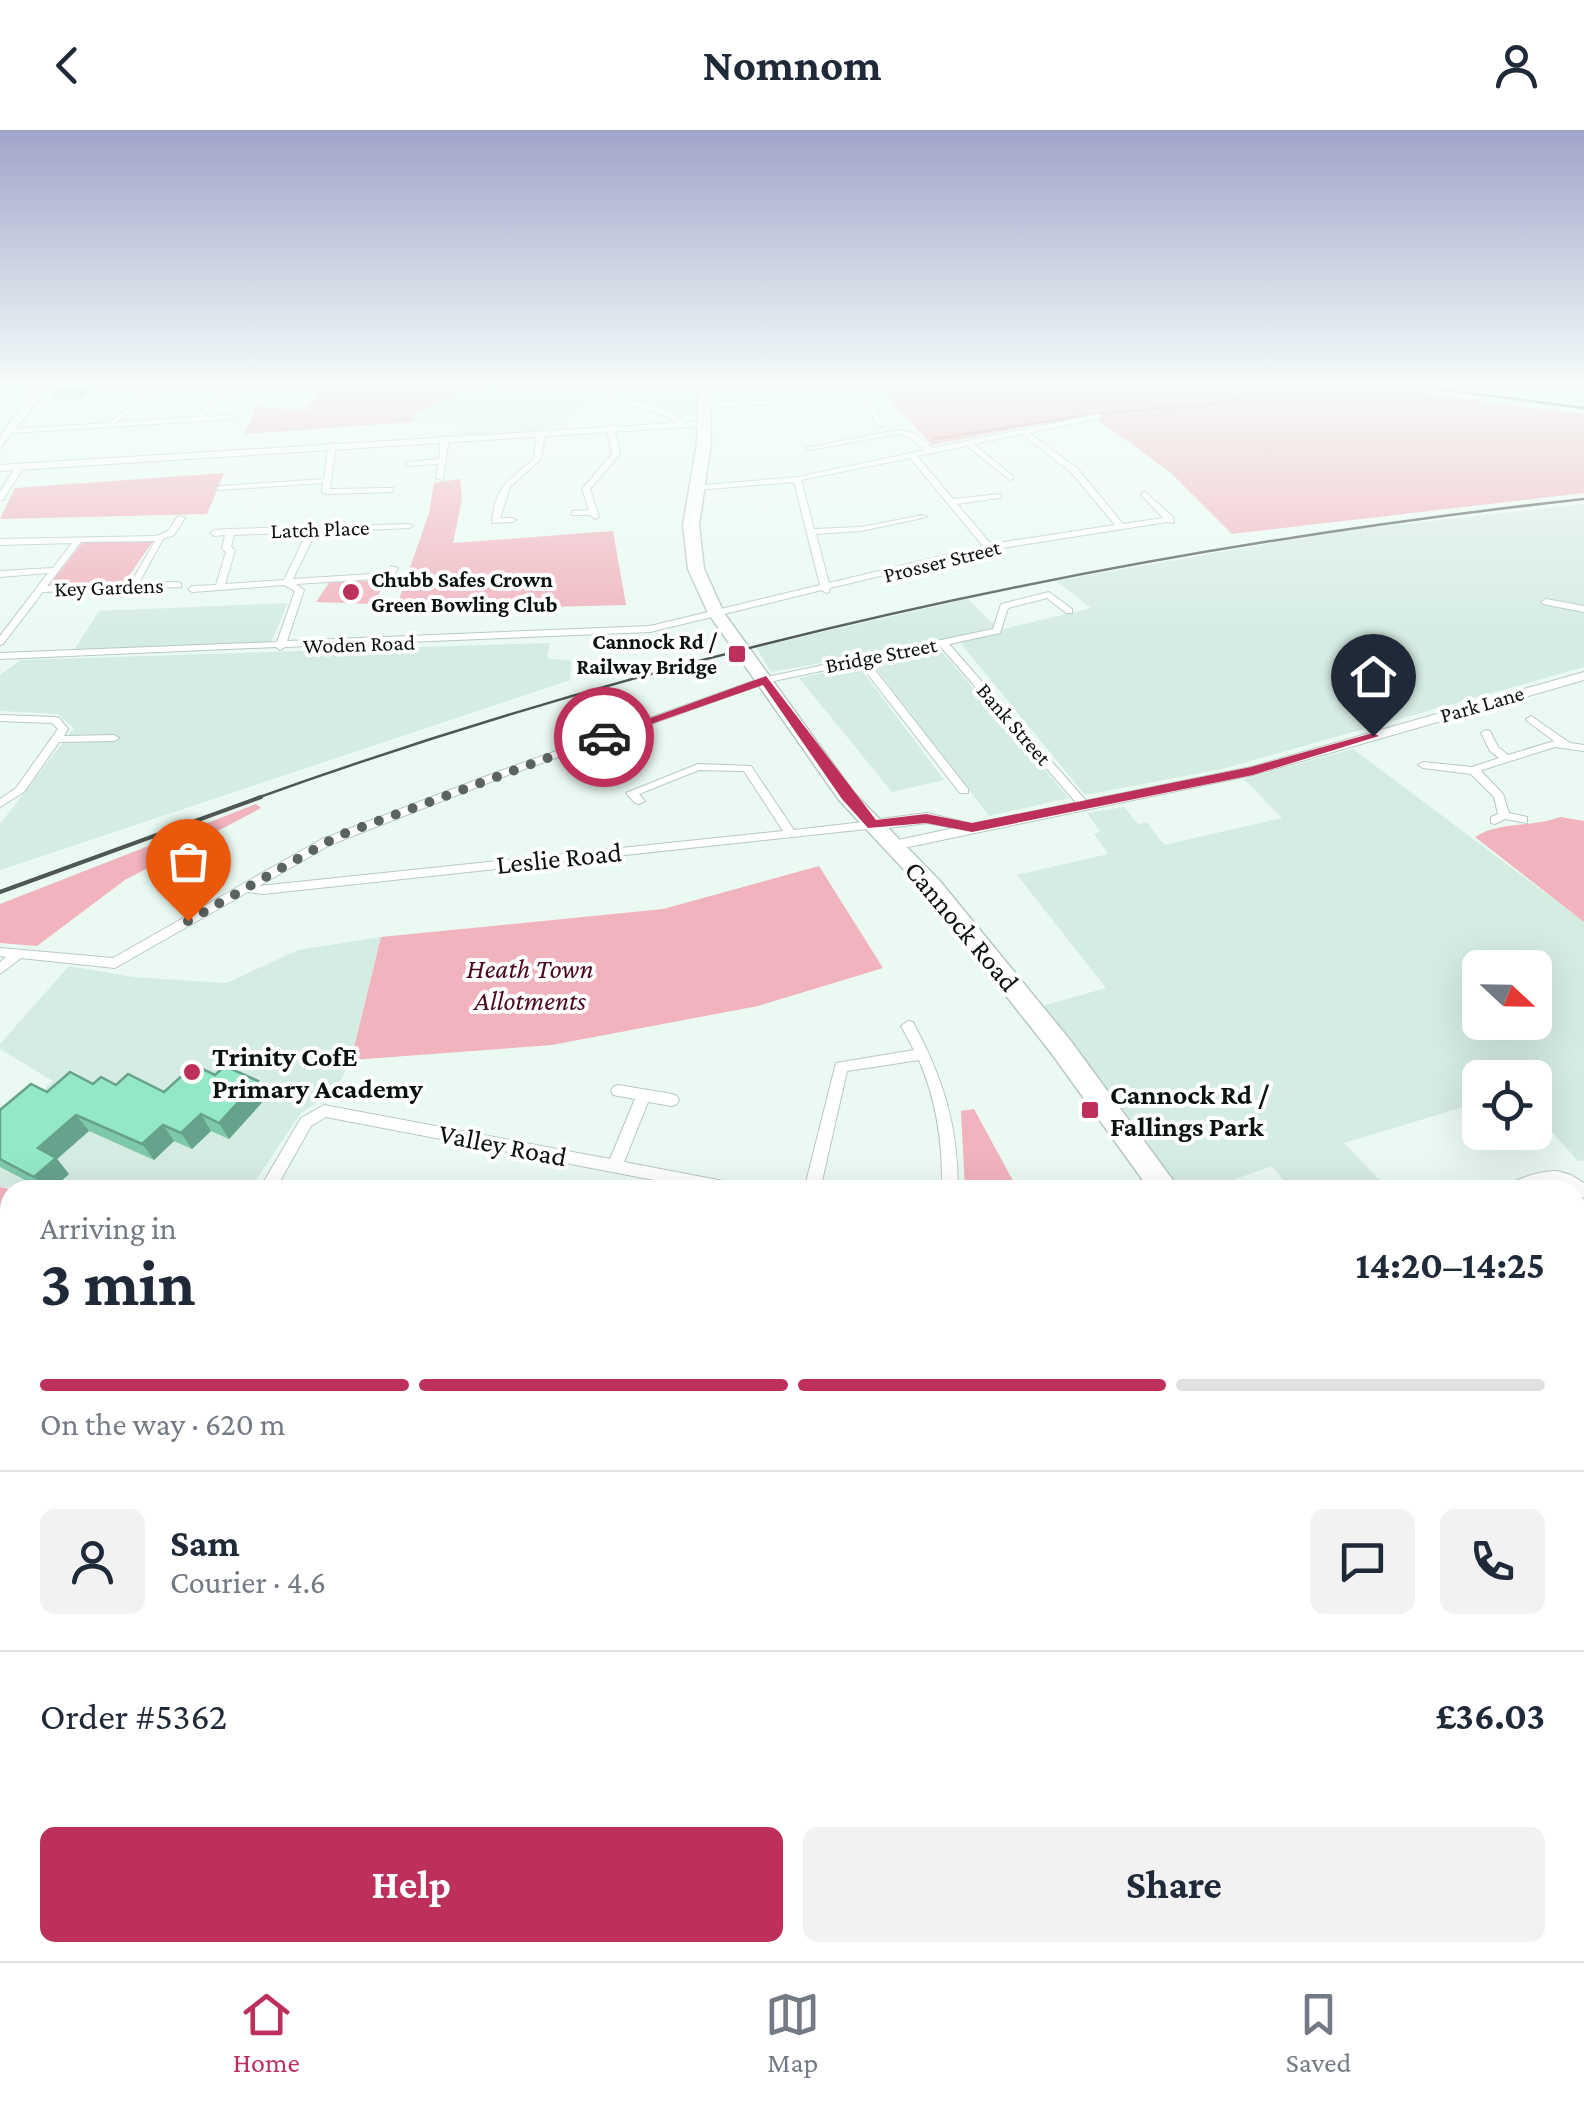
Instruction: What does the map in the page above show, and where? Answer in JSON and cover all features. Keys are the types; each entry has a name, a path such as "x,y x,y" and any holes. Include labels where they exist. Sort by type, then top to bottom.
{"highway":[{"name":"Cannock Road","path":"699,470 692,549 696,569 716,613 846,796 894,845 1062,1048 1159,1180"}],"street":[{"path":"0,498 18,470"},
{"path":"326,470 323,490 330,493 390,490"},
{"path":"440,478 441,470"},
{"path":"512,520 495,521 506,486 527,470"},
{"path":"575,513 594,514 586,490 602,470"},
{"path":"697,488 798,479 839,470"},
{"path":"925,470 990,547"},
{"path":"1004,470 1009,474"},
{"path":"1074,470 1120,526"},
{"path":"798,479 826,590"},
{"path":"220,488 324,481"},
{"name":"Prosser Street","path":"716,613 826,590 990,547 1169,518 1145,494"},
{"path":"951,502 998,496"},
{"path":"812,532 861,529 922,516"},
{"path":"0,542 158,538 171,533 182,518"},
{"name":"Latch Place","path":"214,533 409,526"},
{"path":"287,583 313,530"},
{"name":"Latch Place","path":"220,588 231,550 226,549 230,532"},
{"path":"133,586 158,538"},
{"path":"0,642 78,539"},
{"path":"192,589 390,575 394,568"},
{"path":"0,574 55,570"},
{"path":"280,647 300,590 287,583"},
{"name":"Key Gardens","path":"40,590 178,585"},
{"name":"Bridge Street","path":"0,952 115,964 338,836 766,680 997,631 1004,606 1049,595 1069,611"},
{"path":"1546,602 1584,609"},
{"name":"Woden Road","path":"2,659 622,632 716,613"},
{"name":"Bank Street","path":"943,643 1084,805"},
{"path":"861,660 964,791"},
{"name":"Park Lane","path":"894,845 1253,771 1584,676"},
{"path":"0,718 55,720 63,729 20,790 0,804"},
{"path":"1531,719 1566,744 1584,748"},
{"path":"1484,736 1506,758"},
{"path":"58,739 114,738"},
{"path":"1431,762 1475,770 1506,758 1566,744"},
{"path":"639,801 632,793 698,767 747,768 790,833"},
{"path":"1475,770 1499,796 1499,818 1524,820"},
{"name":"Park Lane","path":"872,825 926,818 972,827"},
{"name":"Leslie Road","path":"245,888 264,890 872,825"},
{"path":"0,969 18,954"},
{"path":"908,1026 924,1054 949,1122 950,1180"},
{"path":"814,1180 841,1067 924,1054"},
{"path":"618,1092 672,1100"},
{"path":"615,1166 643,1096"},
{"name":"Valley Road","path":"273,1180 306,1122 324,1110 688,1180"},
{"path":"1531,1180 1544,1174 1569,1180"}],"shaded area":[{"path":"1584,504 1584,667 1222,769 1085,795 957,639 771,672 756,647 968,599 999,630 1091,608 1056,581 1341,531"},
{"path":"288,603 271,642 74,650 99,611"},
{"path":"550,643 547,658 571,661 570,680 0,870 0,824 74,728 57,714 0,711 0,675 21,660"},
{"path":"941,651 1069,798 989,816 871,662"},
{"path":"856,666 944,780 892,792 799,678"},
{"path":"1353,749 1584,922 1584,1161 1578,1161 1552,1132 1552,1060 1462,1060 1462,1107 1344,1143 1379,1180 1283,1180 1272,1166 1233,1180 1171,1180 1042,1006 1106,988 1017,875 1108,854 1094,834 1100,831 1087,813 1124,807 1138,824 1147,822 1164,845 1282,818 1244,779"},
{"name":"Trinity CofE Primary Academy","path":"381,937 351,1060 336,1089 301,1113 256,1180 0,1180 0,1128 53,1081 0,1049 0,1044 69,966 133,977 226,983 298,950"}],"green space":[{"path":"1167,470 1584,470 1584,493 1232,534"},
{"path":"224,473 207,514 0,519 15,488"},
{"path":"460,479 462,499 453,543 613,531 626,605 395,611 429,513 434,483"},
{"path":"153,541 124,583 49,585 83,542"},
{"name":"Chubb Safes Crown Green Bowling Club","path":"331,580 386,582 373,604 316,602"},
{"path":"256,804 261,808 125,880 37,946 0,943 0,904"},
{"path":"1560,817 1584,821 1584,922 1475,837 1495,829"},
{"name":"Heath Town Allotments","path":"819,866 883,968 758,1006 552,1045 351,1060 381,937 663,909"},
{"path":"974,1109 1013,1180 964,1180 961,1111"}],"building":[{"path":"194,1065 215,1075 225,1066 258,1081 219,1123 201,1114 181,1133 163,1125 142,1144 76,1115 38,1148 56,1158 34,1177 0,1159 0,1110 31,1084 47,1092 70,1072 93,1084 101,1077 116,1085 128,1074 164,1092"}],"railway":[{"path":"254,799 580,694 744,649 910,610 1245,545 1584,499"},
{"path":"0,892 261,797"}],"way so far":[{"path":"188,921 338,836 604,737"}],"place":[{"name":"Chubb Safes Crown Green Bowling Club","path":"351,592"},
{"name":"Cannock Rd / Railway Bridge","path":"737,654"},
{"name":"Trinity CofE Primary Academy","path":"192,1072"},
{"name":"Cannock Rd / Fallings Park","path":"1090,1110"}],"route":[{"path":"604,737 766,680 846,796 872,825 926,818 972,827 1253,771 1373,736"}]}
